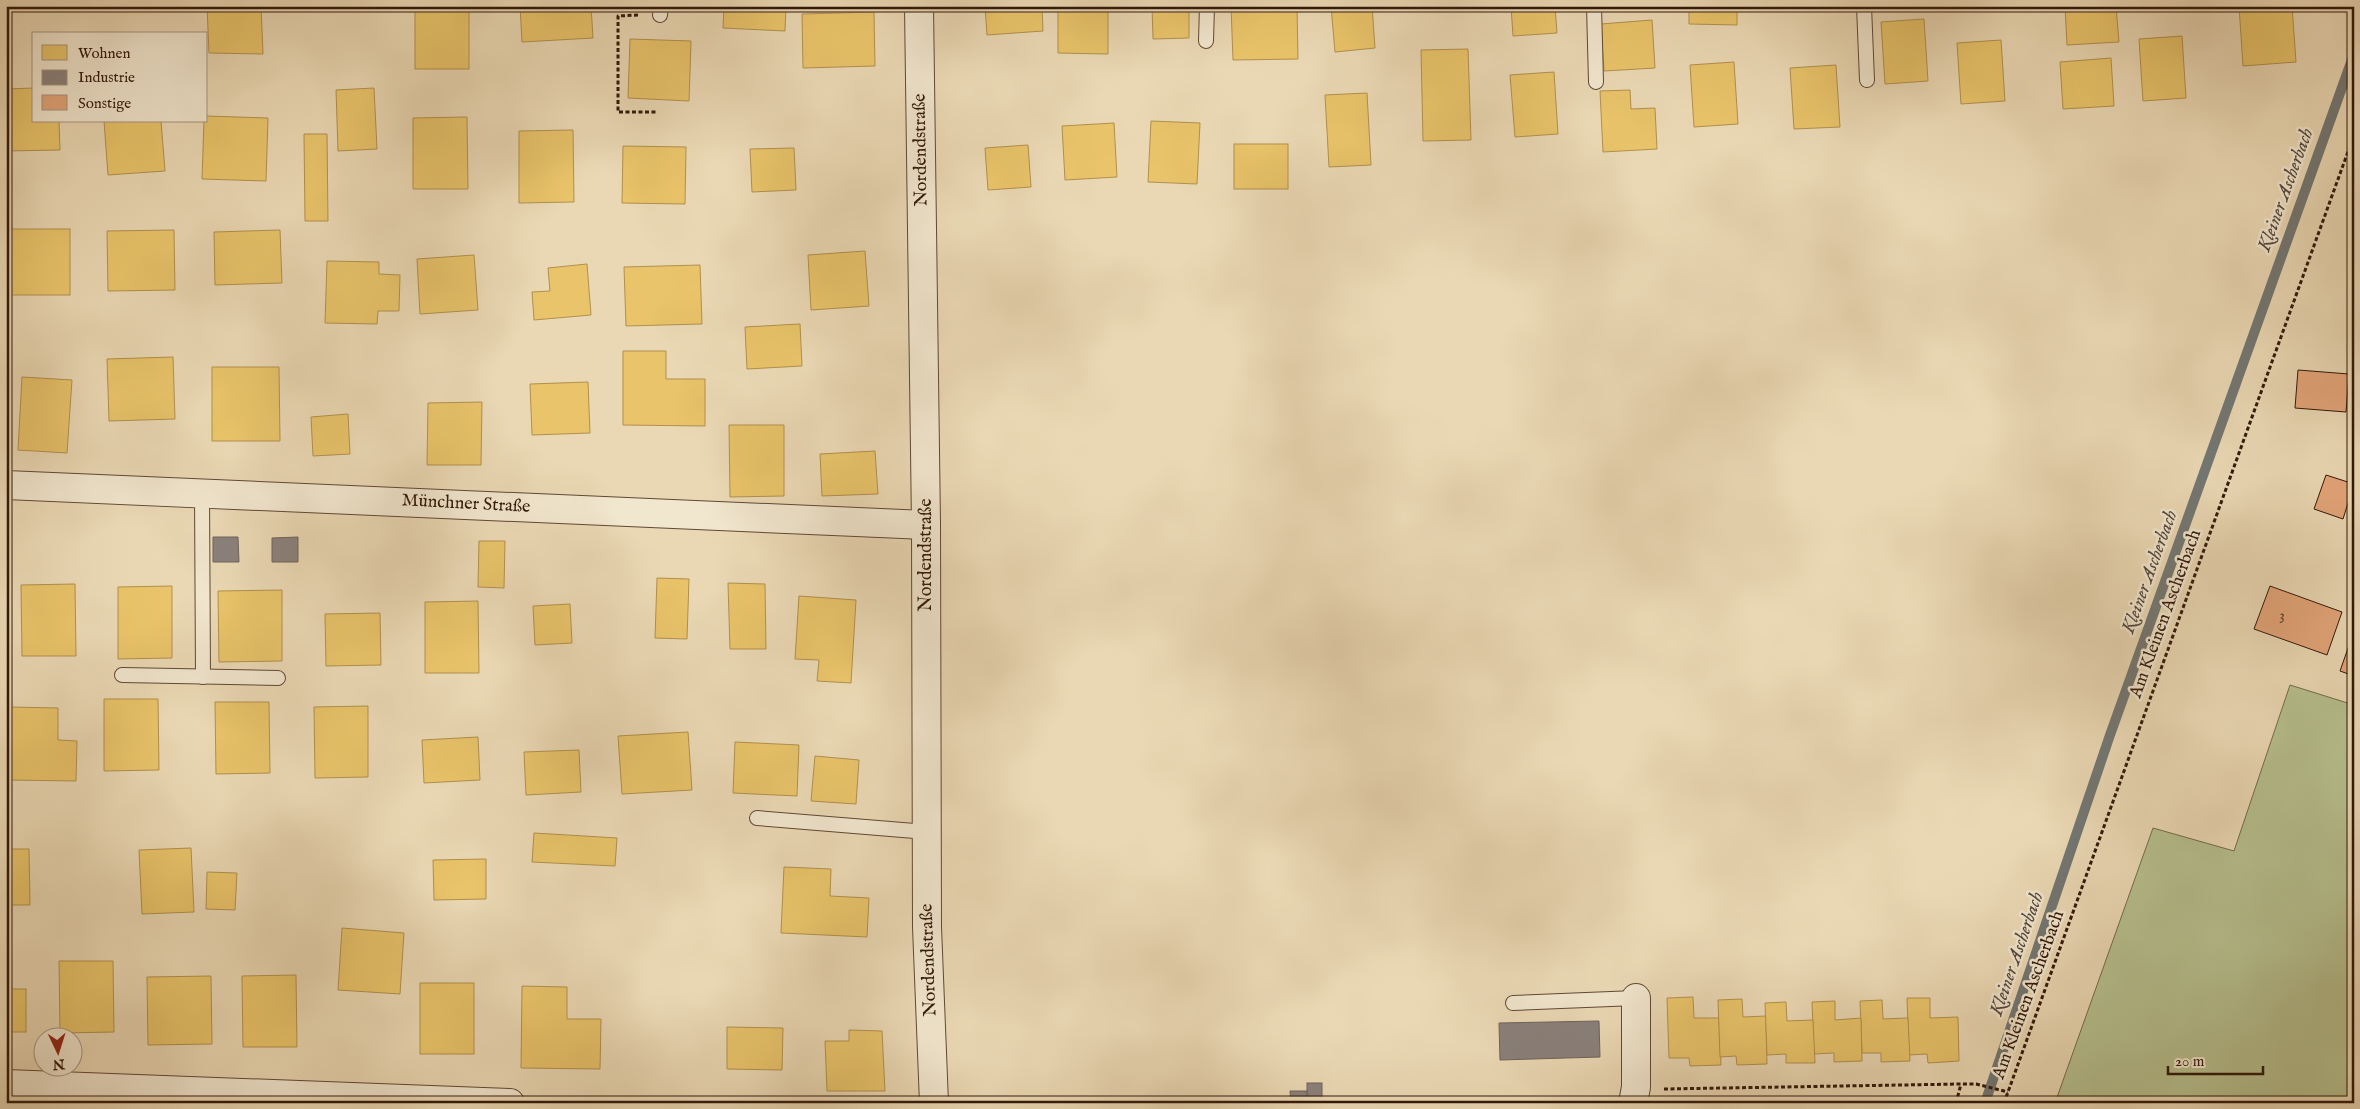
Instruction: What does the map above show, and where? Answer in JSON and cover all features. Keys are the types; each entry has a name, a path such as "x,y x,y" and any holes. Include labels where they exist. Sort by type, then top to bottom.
{"street":[{"name":"Nordendstraße","path":"919,6 926,525 927,927 934,1103"},
{"name":"Münchner Straße","path":"6,485 202,492 926,525"},
{"path":"1635,1095 1636,998"},
{"path":"6,1084 510,1103"}],"lane":[{"path":"1206,41 1207,6"},
{"path":"1594,6 1596,82"},
{"path":"1864,6 1867,80"},
{"path":"202,492 204,677"},
{"path":"122,675 278,678"},
{"path":"756,818 927,832"},
{"path":"1513,1003 1636,998"}],"path":[{"path":"656,112 618,112 618,16 661,11"},
{"name":"Am Kleinen Ascherbach","path":"2004,1103 2354,135"},
{"path":"1956,1103 1961,1084"},
{"path":"1635,1095 1660,1089 1961,1084 1976,1084 2008,1092"}],"green space":[{"path":"2290,685 2354,705 2354,1103 2055,1103 2153,828 2234,851"}],"building: Wohnen":[{"path":"107,6 144,6 107,9"},
{"path":"207,6 261,6 263,54 209,53"},
{"path":"415,6 469,6 469,69 415,69"},
{"path":"520,6 591,6 593,38 522,42"},
{"path":"724,6 786,6 785,31 723,28"},
{"path":"985,6 1042,6 1043,31 987,35"},
{"path":"1058,6 1108,6 1108,54 1058,53"},
{"path":"1152,6 1189,6 1189,38 1153,39"},
{"path":"1231,6 1297,6 1298,59 1233,60"},
{"path":"1331,6 1372,6 1375,48 1335,52"},
{"path":"1511,6 1555,6 1557,33 1513,36"},
{"path":"1689,6 1737,6 1737,25 1689,24"},
{"path":"2065,6 2116,6 2119,42 2067,45"},
{"path":"2239,6 2292,6 2296,62 2243,66"},
{"path":"874,12 875,66 803,68 802,14"},
{"path":"1924,19 1928,81 1885,84 1881,22"},
{"path":"1652,20 1655,68 1604,71 1601,24"},
{"path":"2182,36 2186,98 2143,101 2139,39"},
{"path":"630,39 691,41 689,101 628,98"},
{"path":"2001,40 2005,101 1961,104 1957,43"},
{"path":"1468,49 1471,140 1423,141 1421,50"},
{"path":"2111,58 2114,106 2063,109 2060,62"},
{"path":"1734,62 1738,124 1694,127 1690,65"},
{"path":"1836,65 1840,127 1794,129 1790,68"},
{"path":"1554,72 1558,134 1515,137 1510,75"},
{"path":"32,88 32,122 59,122 60,150 6,151 6,89"},
{"path":"374,88 377,149 338,151 336,90"},
{"path":"1630,90 1631,109 1655,108 1657,149 1603,152 1600,91"},
{"path":"1367,93 1371,165 1329,167 1325,95"},
{"path":"208,116 268,118 266,181 202,179 204,122 208,122"},
{"path":"467,117 468,189 413,189 413,118"},
{"path":"1151,121 1200,123 1197,184 1148,182"},
{"path":"104,122 161,122 165,171 108,175"},
{"path":"1114,123 1117,177 1065,180 1062,126"},
{"path":"573,130 574,202 519,203 519,131"},
{"path":"304,134 327,134 328,221 305,221"},
{"path":"1234,144 1288,144 1288,189 1234,189"},
{"path":"1028,145 1031,187 988,190 985,148"},
{"path":"623,146 686,147 685,204 622,203"},
{"path":"794,148 796,190 752,192 750,149"},
{"path":"6,229 70,229 70,295 6,295"},
{"path":"174,230 175,290 108,291 107,231"},
{"path":"280,230 282,283 215,285 214,232"},
{"path":"865,251 869,306 811,310 808,255"},
{"path":"474,255 478,310 420,314 417,259"},
{"path":"327,261 379,262 379,274 400,275 399,311 378,311 377,324 325,323"},
{"path":"587,264 591,315 534,320 532,292 550,291 548,268"},
{"path":"700,265 702,324 626,326 624,267"},
{"path":"800,324 802,366 747,369 745,327"},
{"path":"623,351 666,351 666,379 705,379 705,426 623,425"},
{"path":"173,357 175,419 109,421 107,359"},
{"path":"212,367 279,367 280,441 212,441"},
{"path":"22,377 72,380 67,453 18,450"},
{"path":"588,382 590,433 532,435 530,384"},
{"path":"482,402 481,465 427,465 428,403"},
{"path":"348,414 350,454 313,456 311,417"},
{"path":"729,425 784,425 784,496 730,497"},
{"path":"875,451 878,494 822,496 820,454"},
{"path":"479,541 505,541 504,588 478,587"},
{"path":"657,578 689,579 687,639 655,638"},
{"path":"728,583 765,584 766,649 730,649"},
{"path":"75,584 76,656 22,656 21,585"},
{"path":"172,586 172,658 118,659 118,587"},
{"path":"282,590 282,661 219,662 218,591"},
{"path":"799,596 856,600 851,683 817,681 819,660 795,659"},
{"path":"478,601 479,673 425,673 425,602"},
{"path":"570,604 572,643 535,645 533,606"},
{"path":"380,613 381,665 326,666 325,614"},
{"path":"104,699 158,699 159,770 104,771"},
{"path":"215,702 269,702 270,773 216,774"},
{"path":"368,706 368,777 315,778 314,707"},
{"path":"9,707 58,708 58,740 77,741 76,781 7,780"},
{"path":"688,732 692,790 622,794 618,736"},
{"path":"478,737 480,780 424,783 422,740"},
{"path":"735,742 799,745 797,796 733,793"},
{"path":"579,750 581,792 526,795 524,752"},
{"path":"815,756 859,760 856,804 811,801"},
{"path":"534,833 617,838 615,866 532,862"},
{"path":"191,848 194,912 142,914 139,850"},
{"path":"6,849 29,849 30,905 6,905"},
{"path":"486,859 486,899 434,900 433,860"},
{"path":"784,867 831,869 830,896 869,898 867,937 781,933"},
{"path":"207,872 237,873 235,910 206,909"},
{"path":"342,928 404,933 400,994 338,990"},
{"path":"59,961 113,961 114,1032 82,1033 82,1026 60,1026"},
{"path":"296,975 297,1047 243,1047 242,976"},
{"path":"211,976 212,1044 148,1045 147,977"},
{"path":"420,983 474,983 474,1054 420,1054"},
{"path":"522,986 567,987 567,1019 601,1019 600,1069 521,1068"},
{"path":"6,989 26,989 26,1032 6,1032"},
{"path":"1693,997 1694,1018 1719,1018 1721,1065 1690,1066 1689,1058 1669,1058 1667,998"},
{"path":"1907,998 1930,998 1930,1018 1958,1017 1959,1061 1928,1063 1927,1054 1909,1055"},
{"path":"1742,999 1743,1017 1766,1016 1767,1064 1737,1065 1736,1056 1720,1057 1718,1000"},
{"path":"1882,1000 1883,1019 1908,1018 1910,1061 1881,1062 1881,1053 1862,1053 1860,1001"},
{"path":"1835,1001 1835,1020 1861,1018 1862,1061 1834,1062 1834,1053 1814,1054 1812,1002"},
{"path":"1786,1002 1787,1021 1813,1020 1815,1063 1786,1063 1786,1054 1767,1055 1765,1003"},
{"path":"727,1027 783,1028 782,1070 727,1069"},
{"path":"849,1030 882,1031 885,1091 827,1091 825,1041 849,1041"}],"building: Industrie":[{"path":"213,537 238,537 239,562 213,562"},
{"path":"298,537 298,562 272,562 272,538"},
{"path":"1599,1021 1600,1057 1500,1060 1499,1023"},
{"path":"1307,1083 1322,1083 1322,1103 1307,1103"},
{"path":"1290,1091 1307,1091 1307,1103 1291,1103"}],"building: Sonstige":[{"path":"2298,370 2349,374 2346,412 2295,408"},
{"path":"2326,475 2354,484 2343,519 2314,509"},
{"path":"2270,586 2342,612 2327,655 2254,629"},
{"path":"2354,631 2354,676 2340,671"}],"waterway":[{"name":"Kleiner Ascherbach","path":"1985,1103 2110,735 2354,54"}]}
